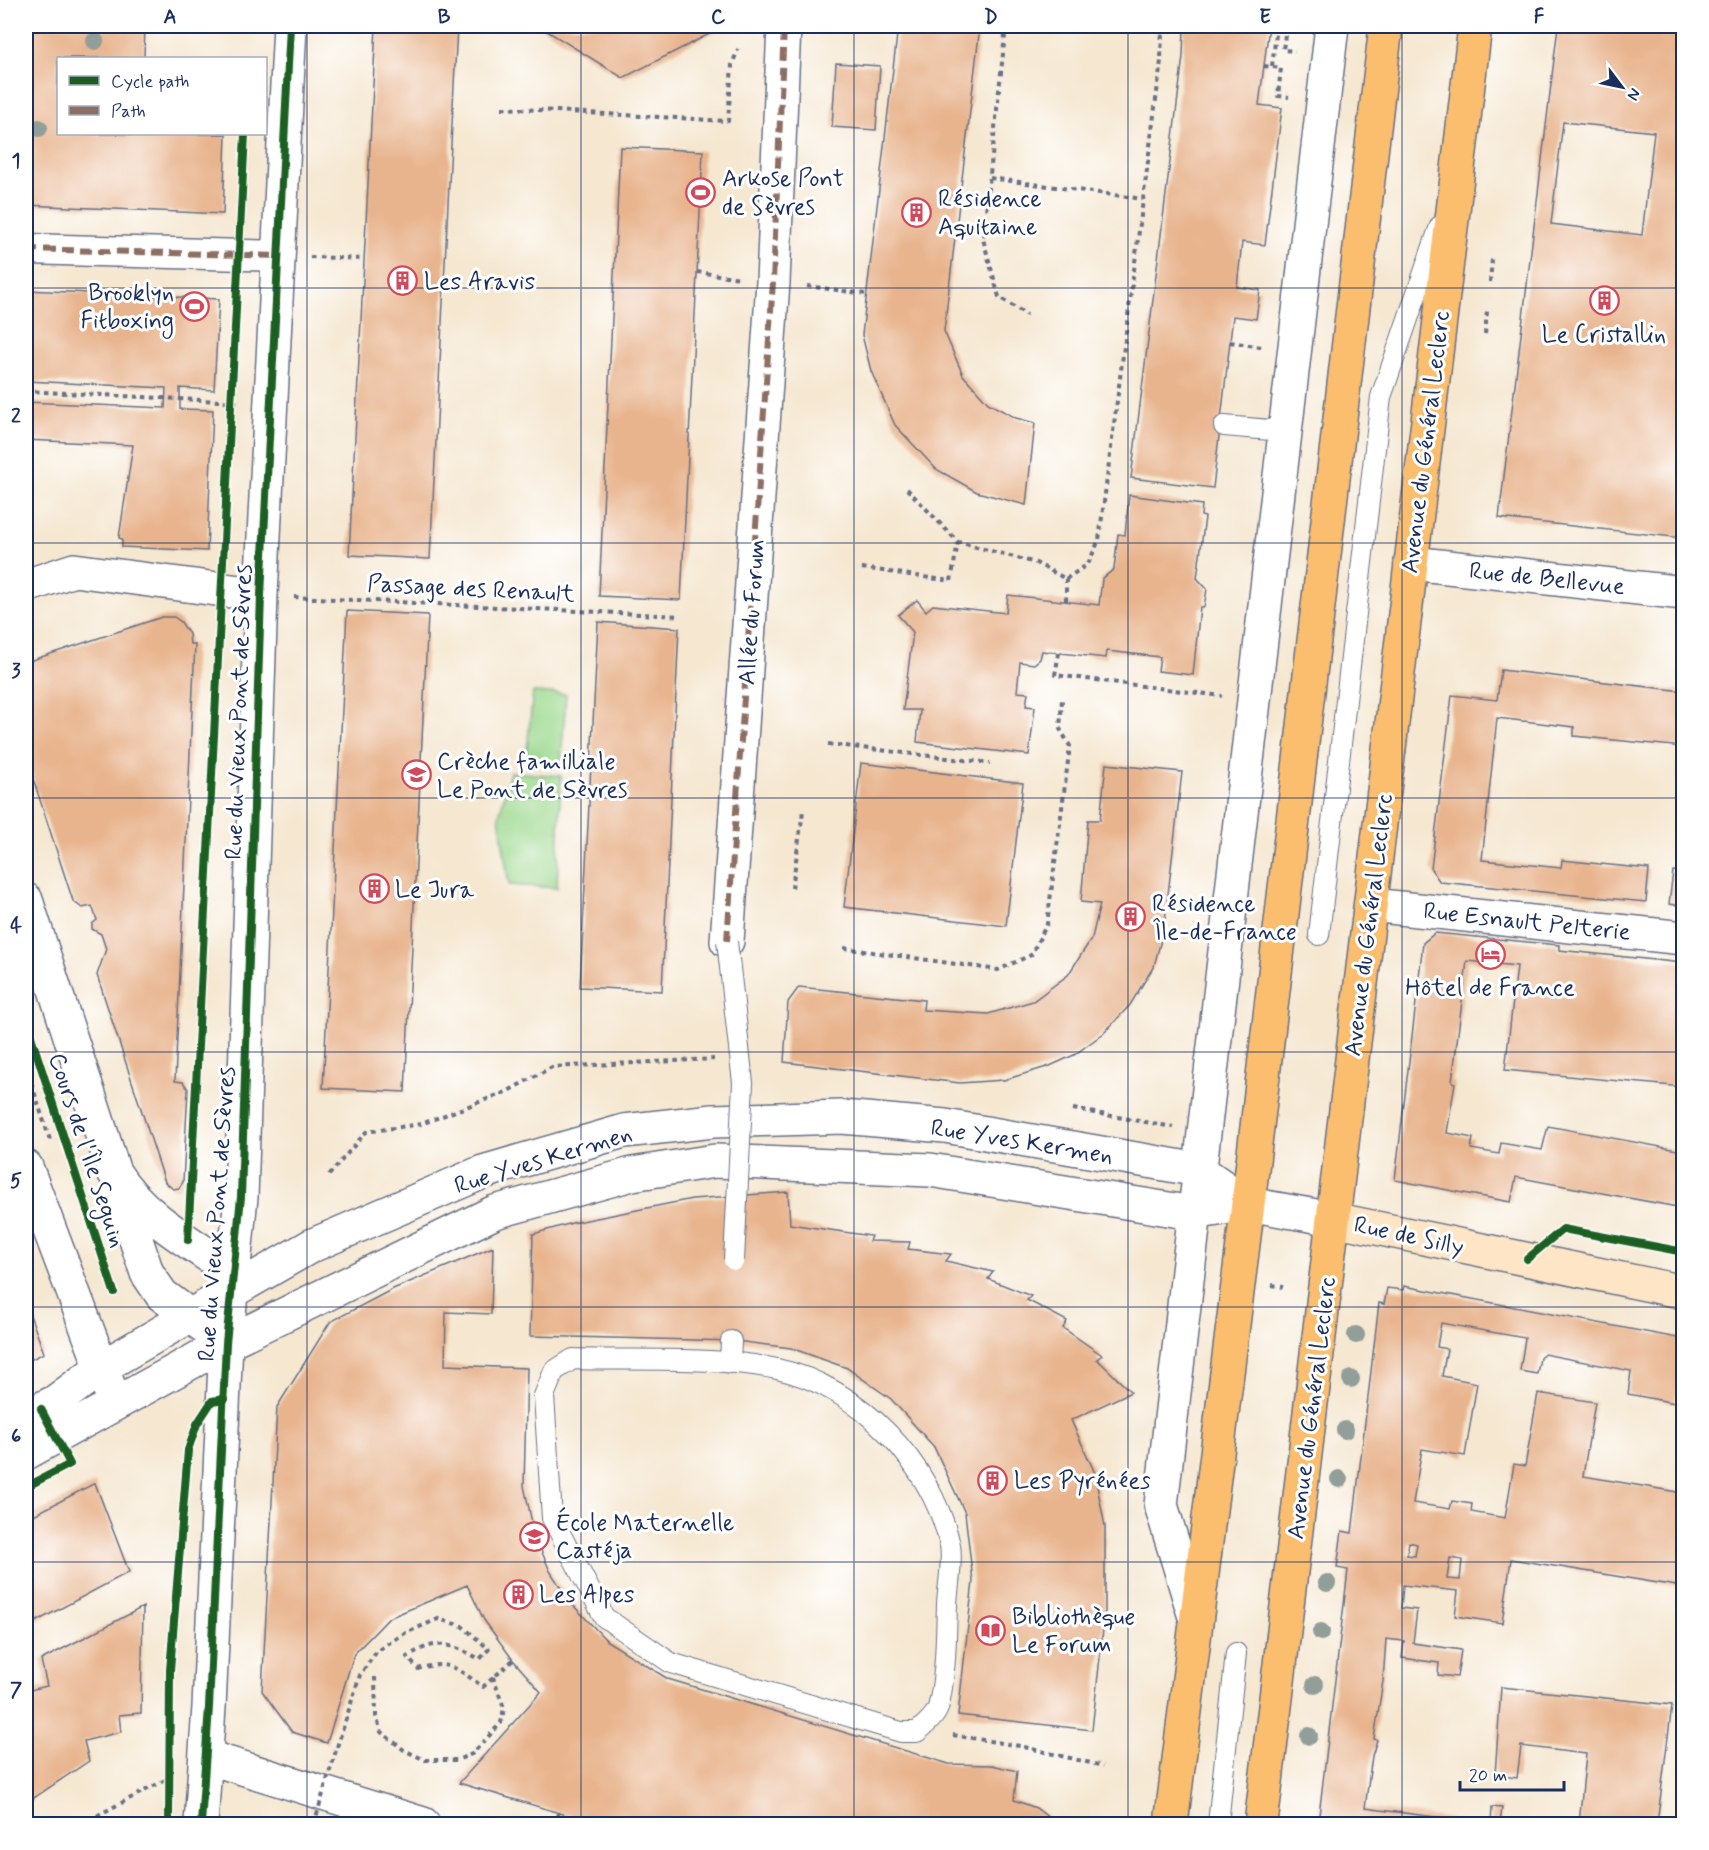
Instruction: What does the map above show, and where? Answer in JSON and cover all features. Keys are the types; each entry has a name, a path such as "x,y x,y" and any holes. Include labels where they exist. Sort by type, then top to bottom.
{"main road":[{"path":"1171,1824 1248,1204 1386,26"},
{"name":"Avenue du Général Leclerc","path":"1261,1824 1475,26"},
{"name":"Rue de Silly","path":"1334,1219 1683,1292"}],"street":[{"name":"Rue du Vieux Pont de Sèvres","path":"201,1824 207,1757 226,1343 241,1197 261,596 272,403 291,256 290,26"},
{"name":"Allée du Forum","path":"727,941 773,282 784,26"},
{"path":"1196,1620 1161,1505 1252,699 1332,26"},
{"path":"26,249 291,256"},
{"name":"Rue de Bellevue","path":"1412,562 1683,593"},
{"path":"26,586 74,570 261,596"},
{"name":"Cours de l'Île Seguin","path":"26,900 114,1172 126,1191 146,1212 232,1282"},
{"name":"Rue Esnault Pelterie","path":"1371,905 1683,938"},
{"name":"Rue Yves Kermen","path":"26,1416 55,1402 102,1367 190,1316 232,1282 483,1172 624,1131 712,1121 842,1117 945,1126 1199,1170 1248,1204"},
{"name":"Rue Yves Kermen","path":"26,1452 70,1431 115,1403 226,1343 495,1212 632,1174 715,1161 930,1170 1193,1213 1248,1204 1290,1211"},
{"path":"26,1167 115,1403"},
{"path":"114,1172 147,1273 162,1295 226,1343"},
{"name":"Rue de Silly","path":"1290,1211 1334,1219"},
{"path":"207,1757 423,1824"}],"lane":[{"path":"1319,935 1381,397 1457,177"},
{"path":"1224,426 1283,431"},
{"path":"727,941 743,1083 734,1260"},
{"path":"730,1363 731,1341"},
{"path":"573,1359 730,1363 778,1370 837,1392 892,1436 927,1485 950,1546 945,1642 937,1709 917,1732 901,1732 671,1663 604,1617 552,1518 544,1396 554,1371 573,1359"},
{"path":"1218,1824 1236,1653"}],"path":[{"path":"1006,26 983,239 999,297 1027,315"},
{"path":"1066,579 1088,564 1099,540 1161,61 1162,26"},
{"path":"1272,67 1277,26"},
{"path":"1284,50 1287,26"},
{"path":"502,108 728,121 732,65 738,49"},
{"path":"1264,66 1281,68 1278,96"},
{"path":"990,178 1143,199"},
{"path":"291,256 363,259"},
{"path":"1490,282 1492,259"},
{"path":"1485,334 1487,310"},
{"path":"230,413 232,390"},
{"path":"26,391 272,403"},
{"path":"907,489 958,542 1036,562 1066,579"},
{"path":"862,568 951,581 958,542"},
{"path":"1066,579 1066,602"},
{"path":"1059,653 1055,675 1252,699"},
{"path":"844,948 998,970 1031,956 1047,924 1070,746 1060,729 1062,699"},
{"path":"828,744 990,763"},
{"path":"792,888 803,811"},
{"path":"329,1175 366,1132 421,1124 506,1092 552,1067 739,1058"},
{"path":"1073,1109 1203,1133"},
{"path":"314,1824 360,1675 377,1651 401,1635 438,1619 462,1626 489,1650 480,1659 451,1645 426,1645 407,1657 418,1669 437,1663 453,1666 483,1686 513,1660"},
{"path":"375,1677 376,1716 381,1732 404,1750 425,1760 457,1760 472,1754 501,1723 504,1708 493,1677"},
{"path":"954,1736 1020,1746 1103,1766"},
{"path":"81,1824 207,1757"},
{"path":"168,1768 168,1790"},
{"path":"551,1824 559,1813"}],"green space":[{"path":"533,692 566,694 561,763 526,760"},
{"path":"510,772 561,776 557,888 509,885 499,816"}],"building":[{"path":"26,26 145,26 144,57 57,57 57,135 226,135 223,214 26,205"},
{"name":"Les Aravis","path":"376,26 457,26 430,559 349,555"},
{"path":"539,26 725,26 623,78"},
{"name":"Résidence Aquitaine","path":"898,26 980,26 944,331 963,375 988,403 1016,418 1035,423 1026,505 977,492 936,469 895,425 871,371 862,335"},
{"path":"1184,26 1269,26 1259,105 1282,108 1265,245 1242,242 1237,287 1260,290 1256,319 1233,316 1213,488 1131,478 1183,56"},
{"name":"Le Cristallin","path":"1558,26 1683,26 1683,538 1499,518","holes":["1563,122 1654,132 1642,235 1551,224"]},
{"path":"836,63 880,66 876,130 832,127"},
{"path":"620,147 703,151 681,600 599,596"},
{"path":"26,290 219,299 214,390 180,388 180,409 213,410 207,551 122,547 122,539 119,538 133,445 26,440 26,402 165,408 166,388 26,381"},
{"path":"1129,495 1202,505 1201,516 1205,517 1197,578 1207,589 1204,607 1200,607 1193,675 1158,671 1160,657 1107,651 1106,658 1042,651 1040,659 1034,664 1020,662 1017,692 1028,693 1026,706 1035,707 1029,755 917,742 920,710 903,710 913,632 898,615 917,600 926,611 933,605 1006,613 1008,595 1099,605 1102,579 1114,569 1118,534 1125,535"},
{"name":"Le Jura","path":"347,611 428,615 405,1092 323,1088"},
{"path":"162,617 174,617 181,622 189,634 190,644 195,644 175,1081 183,1082 188,1089 183,1182 179,1188 173,1189 165,1182 97,975 106,949 101,934 92,929 92,924 97,920 92,906 82,908 73,901 26,757 26,662"},
{"path":"598,622 679,628 662,991 580,987"},
{"path":"1501,670 1683,691 1683,747 1574,736 1574,727 1497,718 1482,860 1561,868 1562,860 1649,869 1646,902 1440,882 1431,869 1452,695 1497,700"},
{"path":"861,763 1023,783 1006,926 844,907"},
{"name":"Résidence Île-de-France","path":"1106,764 1182,772 1164,929 1154,966 1130,1005 1104,1033 1074,1055 1050,1066 1004,1080 960,1083 784,1062 788,1002 799,987 924,1000 923,1010 988,1014 1033,1001 1068,975 1092,938 1100,904 1081,902 1088,820 1100,820"},
{"path":"1673,871 1683,872 1683,906 1669,904"},
{"path":"1435,933 1559,945 1559,950 1683,963 1683,1087 1505,1070 1517,966 1467,961 1452,1082 1455,1083 1447,1133 1473,1138 1471,1149 1499,1154 1501,1143 1542,1150 1548,1126 1683,1151 1683,1208 1516,1177 1511,1202 1395,1180 1423,943"},
{"path":"788,1192 790,1224 871,1236 869,1241 910,1242 908,1249 951,1254 946,1261 993,1272 988,1279 1031,1296 1027,1300 1067,1321 1063,1328 1102,1355 1097,1359 1131,1392 1071,1420 1094,1471 1105,1526 1105,1611 1092,1730 958,1715 973,1581 965,1513 934,1447 891,1399 847,1368 791,1348 736,1341 530,1336 533,1234 572,1223 692,1199"},
{"path":"493,1247 491,1314 446,1312 445,1365 527,1368 524,1486 535,1536 550,1571 570,1602 607,1641 668,1679 949,1764 992,1765 1017,1771 1014,1800 1036,1808 1057,1824 596,1824 459,1783 541,1692 513,1660 484,1620 467,1585 389,1618 354,1654 327,1743 292,1732 262,1691 277,1407 330,1322 393,1289"},
{"path":"1404,1286 1683,1339 1683,1384 1679,1383 1675,1403 1628,1394 1631,1371 1544,1354 1540,1358 1537,1374 1520,1371 1525,1338 1441,1323 1437,1347 1447,1349 1442,1376 1477,1383 1465,1456 1422,1449 1413,1503 1450,1509 1452,1501 1472,1504 1471,1512 1505,1518 1514,1464 1525,1466 1538,1393 1595,1402 1583,1476 1683,1493 1683,1587 1511,1559 1502,1623 1455,1616 1458,1591 1403,1585 1401,1608 1417,1610 1413,1643 1461,1650 1457,1677 1438,1675 1439,1663 1402,1658 1404,1641 1386,1639 1383,1681 1374,1739 1377,1740 1372,1756 1365,1808 1459,1820 1459,1824 1318,1824 1348,1570 1337,1568 1342,1531 1352,1533 1379,1303 1384,1304 1387,1288 1403,1290","holes":["1409,1542 1417,1544 1415,1556 1407,1555","1450,1558 1462,1560 1460,1580 1447,1579"]},
{"path":"26,1304 44,1353 26,1362"},
{"path":"95,1483 129,1572 26,1627 26,1519"},
{"path":"143,1607 141,1713 119,1715 121,1732 84,1741 89,1761 26,1803 26,1691 47,1686 41,1660"},
{"path":"1501,1687 1672,1705 1657,1824 1579,1824 1586,1754 1521,1746 1517,1778 1495,1775"},
{"path":"1492,1807 1502,1808 1500,1824 1491,1823"}],"marked path":[{"path":"727,941 773,282 784,26"},
{"path":"26,249 279,256"}],"cycle path":[{"path":"201,1824 209,1707 226,1343 241,1197 261,595 290,26"},
{"path":"188,1240 245,135"},
{"path":"26,1021 114,1292"},
{"path":"1527,1259 1563,1229 1684,1252"},
{"path":"169,1824 170,1670 188,1450 197,1424 212,1401 224,1399"},
{"path":"26,1487 70,1464 41,1409"}],"place":[{"name":"Arkose Pont de Sèvres","path":"701,192"},
{"name":"Résidence Aquitaine","path":"917,212"},
{"name":"Les Aravis","path":"403,281"},
{"name":"Le Cristallin","path":"1604,301"},
{"name":"Brooklyn Fitboxing","path":"195,306"},
{"name":"Crèche familliale Le Pont de Sèvres","path":"416,775"},
{"name":"Le Jura","path":"374,889"},
{"name":"Résidence Île-de-France","path":"1131,917"},
{"name":"Hôtel de France","path":"1490,954"},
{"name":"Les Pyrénées","path":"993,1480"},
{"name":"École Maternelle Castéja","path":"535,1536"},
{"name":"Les Alpes","path":"518,1594"},
{"name":"Bibliothèque Le Forum","path":"991,1630"}]}
